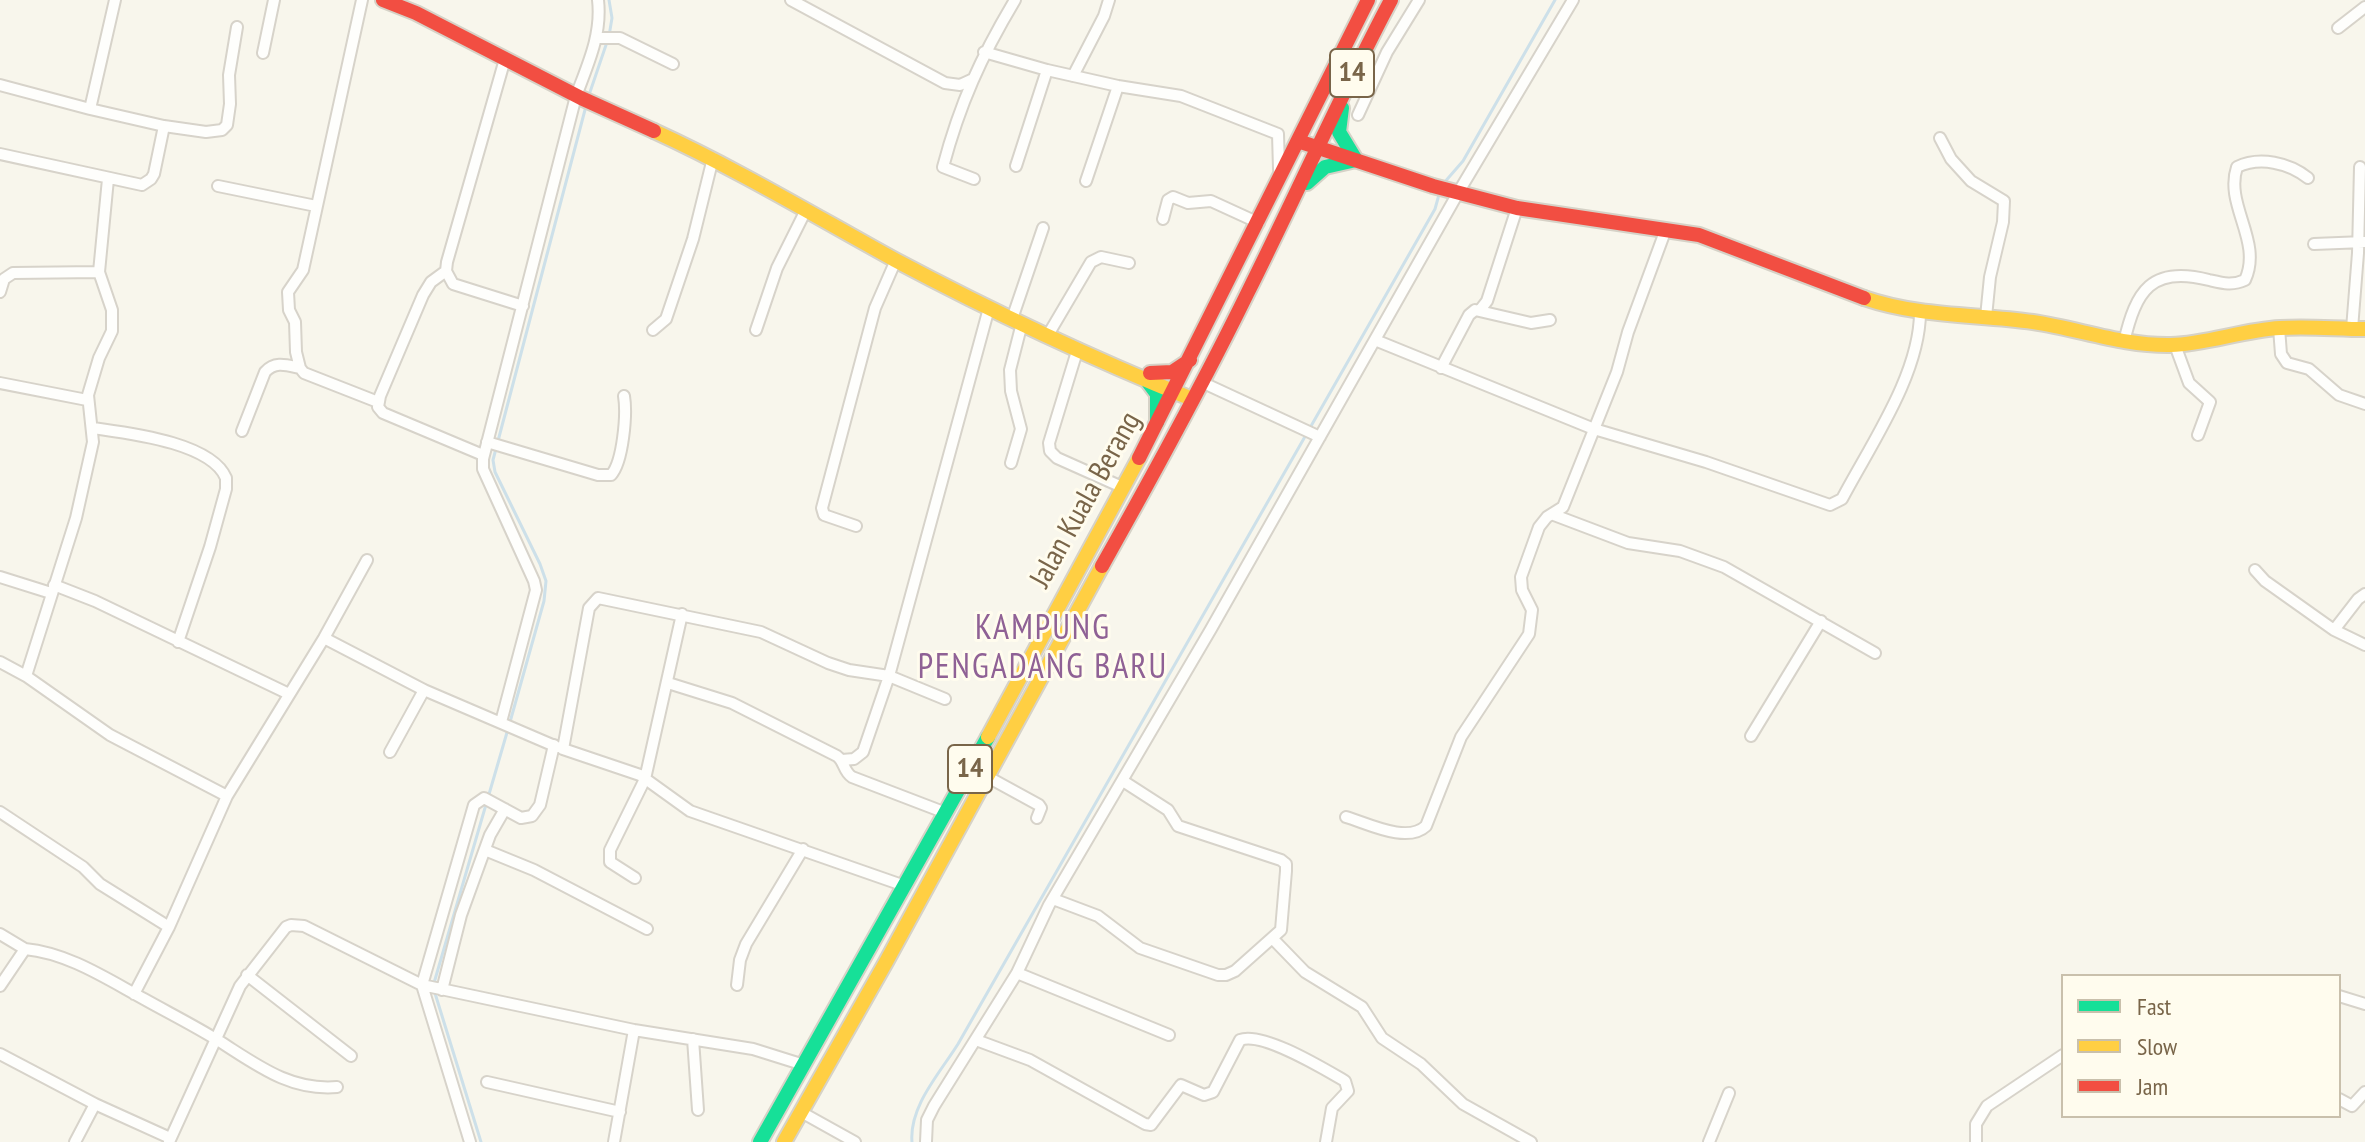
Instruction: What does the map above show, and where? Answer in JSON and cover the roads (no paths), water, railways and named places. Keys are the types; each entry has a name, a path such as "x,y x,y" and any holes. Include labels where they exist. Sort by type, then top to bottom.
{"main road":[{"path":"383,0 416,13 578,97 713,158 989,308 1149,378 1199,392"},
{"name":"Jalan Kuala Berang","path":"760,1142 946,813 1177,388 1334,63 1368,0"},
{"name":"Jalan Kuala Berang","path":"784,1142 953,841 1143,492 1238,327 1246,297 1350,77 1391,0"},
{"path":"1334,63 1348,65 1358,48 1368,42"},
{"path":"1350,77 1340,112 1339,132 1356,160"},
{"path":"1298,141 1433,186 1517,208 1666,229 1731,246 1891,307 2034,322 2124,342 2175,345 2279,328 2358,329"},
{"path":"1285,215 1314,174 1336,163 1356,160"},
{"path":"1149,378 1175,372 1192,358"},
{"path":"1149,378 1158,402 1158,419 1153,432"},
{"name":"Jalan Kuala Berang","path":"1143,492 1174,452 1199,392"}],"street":[{"path":"90,109 115,0"},
{"path":"263,53 274,0"},
{"path":"362,0 303,270 288,292 300,368 304,373 378,402 383,413 483,455"},
{"path":"507,724 536,590 483,469 483,455 489,443 578,97 597,38 600,21 598,0"},
{"path":"791,0 793,4 945,83 960,85 973,79"},
{"path":"974,179 943,167 954,127 984,52 1015,0"},
{"path":"1073,76 1109,0"},
{"path":"926,1142 927,1120 1017,973 1053,899 1123,781 1317,435 1375,340 1456,193 1573,0"},
{"path":"1358,115 1387,52 1417,1"},
{"path":"2338,28 2365,7"},
{"path":"0,85 164,126 206,132 225,127 237,27"},
{"path":"597,38 620,38 673,64"},
{"path":"1368,42 1387,52"},
{"path":"984,52 1073,76 1181,96 1278,134 1279,181"},
{"path":"505,59 453,234 446,271 453,284 523,306"},
{"path":"1016,166 1047,70"},
{"path":"1086,181 1118,86"},
{"path":"0,154 136,185 147,183 156,166 164,126"},
{"path":"1940,138 1951,159 1971,181 2004,201 1986,317"},
{"path":"653,330 666,319 693,239 713,158"},
{"path":"2124,342 2132,309 2139,297 2159,279 2175,274 2230,284 2245,280 2250,246 2236,194 2237,167 2253,163 2279,164 2300,171 2308,178"},
{"path":"2358,329 2362,242 2360,167"},
{"path":"26,676 91,459 93,428 87,400 94,371 112,331 112,310 99,272 108,179"},
{"path":"218,186 316,206"},
{"path":"1163,219 1168,200 1173,197 1188,203 1211,201 1259,223"},
{"path":"1441,368 1469,315 1480,310 1487,301 1517,208"},
{"path":"756,330 777,268 806,210"},
{"path":"1011,463 1021,429 1011,391 1010,370 1017,321 1043,228"},
{"path":"1346,817 1402,833 1415,833 1426,826 1461,737 1529,634 1532,610 1522,590 1521,577 1539,527 1547,517 1563,507 1617,372 1628,332 1666,229"},
{"path":"2314,244 2362,242"},
{"path":"1048,335 1091,262 1101,257 1129,263"},
{"path":"856,526 824,515 822,508 875,308 896,260"},
{"path":"378,402 423,295 431,282 446,271"},
{"path":"0,292 4,279 13,273 99,272"},
{"path":"668,683 732,703 842,760 854,759 863,752 889,676 989,308"},
{"path":"1480,310 1531,323 1550,320"},
{"path":"1375,340 1594,429 1706,462 1830,505 1842,499 1905,378 1919,341 1920,312"},
{"path":"2279,328 2281,354 2287,363 2309,369 2339,395 2365,404"},
{"path":"2175,345 2189,383 2210,402 2198,435"},
{"path":"1078,348 1049,443 1050,451 1057,458 1122,487"},
{"path":"242,431 270,366 279,364 300,368"},
{"path":"0,383 87,400"},
{"path":"1199,392 1317,435"},
{"path":"489,443 598,475 611,475 618,464 625,418 624,396"},
{"path":"93,428 154,437 178,445 224,472 226,489 178,642"},
{"path":"1554,515 1628,543 1693,554 1751,581 1875,653"},
{"path":"134,994 169,927 227,796 324,638 367,560"},
{"path":"2255,570 2265,581 2334,630 2365,645"},
{"path":"0,577 95,601 289,694"},
{"path":"2334,630 2365,594"},
{"path":"470,1142 424,986 470,812 479,799 484,798 524,818 536,812 540,805 558,747 592,602 598,598 608,599 761,632 849,670 889,676 945,699"},
{"path":"635,878 613,866 609,856 645,779 682,614"},
{"path":"1751,736 1821,621"},
{"path":"324,638 424,690 558,747 645,779 690,811 905,886"},
{"path":"0,662 26,676 110,735 227,796"},
{"path":"390,752 424,690"},
{"path":"842,760 844,770 852,777 946,813"},
{"path":"986,776 1039,805 1041,808 1037,818"},
{"path":"1053,899 1098,916 1140,948 1218,975 1235,971 1273,939 1283,922 1286,864 1178,826 1168,810 1123,781"},
{"path":"440,990 461,915 490,835 505,809"},
{"path":"0,812 83,867 100,884 169,927"},
{"path":"737,985 740,960 746,944 803,849"},
{"path":"485,850 534,870 647,929"},
{"path":"0,1054 169,1140 247,975 286,927 298,925 424,986 634,1030 753,1049 804,1065"},
{"path":"0,934 25,949 65,958 217,1039 280,1079 301,1085 337,1087"},
{"path":"1273,939 1305,972 1362,1007 1382,1038 1421,1064 1463,1104 1531,1142"},
{"path":"0,986 25,949"},
{"path":"1017,973 1169,1035"},
{"path":"247,975 351,1056"},
{"path":"2341,997 2365,1004"},
{"path":"614,1142 634,1030"},
{"path":"976,1040 1030,1060 1151,1125 1181,1085 1204,1095 1213,1092 1240,1040 1252,1038 1299,1054 1345,1081 1348,1091 1332,1108 1326,1142"},
{"path":"693,1039 698,1110"},
{"path":"1976,1142 1976,1124 1987,1106 2061,1056"},
{"path":"487,1082 620,1112"},
{"path":"2341,1100 2352,1106 2365,1092"},
{"path":"1709,1142 1729,1093"},
{"path":"75,1142 95,1104"},
{"path":"801,1112 855,1142"}],"waterway":[{"path":"609,0 612,18 609,36"},
{"path":"1443,184 1463,161 1555,0"},
{"path":"589,95 606,45"},
{"path":"510,722 544,601 546,581 495,472 493,460 586,106"},
{"path":"912,1142 915,1116 927,1090 958,1044 1435,209 1440,191"},
{"path":"434,983 508,729"},
{"path":"434,990 481,1142"}],"district":[{"name":"KAMPUNG PENGADANG BARU","path":"1043,648"}]}
